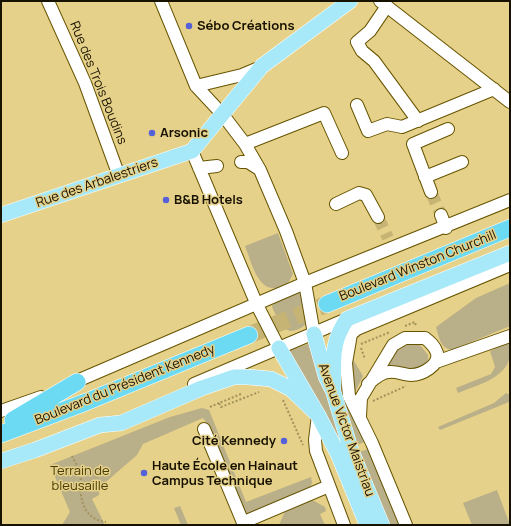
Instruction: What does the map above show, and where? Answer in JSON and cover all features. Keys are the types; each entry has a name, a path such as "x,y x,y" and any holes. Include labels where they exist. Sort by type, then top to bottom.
{"highway":[{"name":"Boulevard Winston Churchill","path":"327,304 510,228"},
{"name":"Boulevard du Président Kennedy","path":"1,434 86,402 249,335"},
{"path":"1,424 14,420 77,382"},
{"path":"1,442 54,420 86,402"}],"main road":[{"path":"192,151 262,66 350,1"},
{"name":"Rue des Arbalestriers","path":"1,215 192,151"},
{"path":"333,391 335,345 338,332 347,319 510,253"},
{"name":"Avenue Victor Maistriau","path":"314,334 326,377 333,391 351,450 382,525"},
{"name":"Avenue Victor Maistriau","path":"278,348 318,415 338,454 367,525"},
{"path":"1,461 35,450 100,425 121,423 234,377 248,376 271,379 291,389 318,415"}],"street":[{"name":"Rue des Trois Boudins","path":"48,1 82,76 119,176"},
{"path":"161,1 196,86 223,115 245,144 260,170 286,231 305,283 314,334"},
{"path":"418,121 374,61 362,51 357,42 370,31 384,4 510,102"},
{"path":"196,86 242,75 262,66"},
{"path":"357,105 368,131 387,124 402,127 494,89"},
{"path":"245,144 324,113 342,153"},
{"path":"431,192 413,144 448,129"},
{"path":"192,151 257,305 278,348"},
{"path":"241,162 248,162 260,170"},
{"path":"425,177 462,162"},
{"path":"199,168 217,166"},
{"path":"336,204 359,194 366,195 370,198 378,216"},
{"name":"Boulevard Winston Churchill","path":"305,283 358,262 390,243 446,228 510,200"},
{"path":"441,215 446,228"},
{"name":"Boulevard Winston Churchill","path":"377,307 414,306 510,265"},
{"name":"Boulevard du Président Kennedy","path":"1,411 77,382 305,283"},
{"path":"360,417 352,404 348,389 346,364 351,334 357,329 414,306"},
{"name":"Boulevard du Président Kennedy","path":"1,468 77,442 100,425 347,319"},
{"path":"368,384 381,374 389,372 407,375 418,374 436,362 510,336"},
{"name":"Avenue Victor Maistriau","path":"406,525 360,417 361,398 368,384 393,345 405,338 425,338 432,344 438,354 436,362"},
{"name":"Avenue Victor Maistriau","path":"318,415 315,440 316,451 344,525"},
{"path":"77,442 121,423"},
{"path":"204,429 239,516 244,523 329,486"}],"path":[{"path":"401,328 415,322"},
{"path":"365,359 360,345 394,330"},
{"path":"219,403 220,407 262,391"},
{"path":"210,407 241,394"},
{"path":"280,395 305,451"},
{"path":"72,456 81,474 81,495 84,507 90,516 96,521 106,522"}],"green space":[{"path":"278,233 293,274 287,285 277,288 270,288 258,278 245,246"},
{"path":"510,283 510,326 452,350 448,349 442,344 436,327 476,298"},
{"path":"299,293 302,295 307,318 305,325 293,331 288,330 284,328 278,319 272,307 273,303"},
{"path":"510,340 510,356 508,364 503,370 497,376 458,393 456,388 491,374 495,367 490,351"},
{"path":"311,343 343,449 288,351"},
{"path":"414,343 420,345 428,355 428,360 420,370 389,369 385,364 393,352 404,345"},
{"path":"343,353 348,406 365,442 356,445 339,386"},
{"path":"351,356 363,376 354,394"},
{"path":"506,393 510,395 509,402 440,430 438,427 494,403"},
{"name":"Terrain de bleusaille","path":"202,408 209,410 246,502 311,477 312,483 309,489 248,517 242,511 206,422 203,418 143,444 137,455 100,487 99,495 92,499 105,525 62,525 70,512 50,465 170,417"},
{"path":"369,449 399,525 389,525 358,452"},
{"path":"497,490 510,525 472,525 463,503"},
{"path":"305,496 325,507 326,511 320,514 325,525 279,525 287,507"},
{"path":"180,506 188,525 181,525 174,508"}],"tunnel":[{"path":"431,192 441,215"},
{"path":"378,217 388,238"},
{"path":"249,335 327,304"}],"place":[{"name":"Sébo Créations","path":"189,26"},
{"name":"Arsonic","path":"152,133"},
{"name":"B&B Hotels","path":"166,200"},
{"name":"Cité Kennedy","path":"284,441"},
{"name":"Haute École en Hainaut Campus Technique","path":"144,473"}]}
